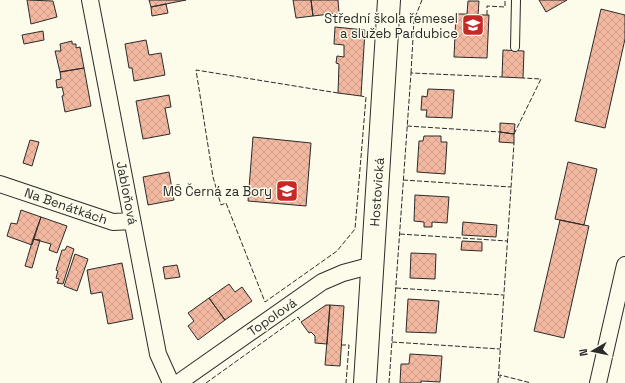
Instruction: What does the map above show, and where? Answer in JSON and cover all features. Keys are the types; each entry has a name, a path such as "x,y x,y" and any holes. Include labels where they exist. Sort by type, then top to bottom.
{"main road":[{"name":"Hostovická","path":"365,383 389,0"}],"street":[{"name":"Jabloňová","path":"90,0 158,354 171,383"},
{"name":"Na Benátkách","path":"0,184 113,222 132,221"},
{"name":"Topolová","path":"178,383 322,282 343,273 373,265"},
{"path":"598,383 625,265"}],"lane":[{"path":"515,47 516,0"}],"building":[{"path":"27,0 53,1 57,17 31,24"},
{"path":"149,0 186,0 151,7"},
{"path":"293,0 311,0 313,16 296,18"},
{"path":"311,0 338,0 339,13 313,16"},
{"path":"539,0 567,0 546,12"},
{"path":"468,1 479,1 478,15 489,15 487,58 454,57 456,14 467,14"},
{"path":"166,4 168,13 152,16 151,7"},
{"path":"601,9 625,15 625,39 605,128 575,121"},
{"path":"335,27 365,30 361,96 338,93 339,64 336,63 337,56 344,57 344,45 334,44"},
{"path":"43,31 44,40 24,44 22,35"},
{"path":"146,40 149,55 161,53 165,75 134,81 132,68 129,68 125,44"},
{"path":"72,41 72,44 76,44 76,48 80,47 84,68 60,72 55,51 61,51 60,44"},
{"path":"503,50 524,51 523,78 502,77"},
{"path":"84,68 91,106 65,112 62,87 57,88 56,80 61,79 60,72"},
{"path":"428,89 454,90 452,118 426,117 427,110 421,110 422,96 427,97"},
{"path":"169,95 171,107 165,108 170,134 143,139 136,101"},
{"path":"500,123 515,124 514,134 500,132"},
{"path":"500,132 514,134 514,143 499,142"},
{"path":"424,136 441,136 441,142 447,142 445,174 417,172 419,141 423,141"},
{"path":"253,137 311,143 306,206 248,201"},
{"path":"30,140 39,142 32,166 23,163"},
{"path":"568,162 597,169 584,225 555,219"},
{"path":"169,172 174,200 148,205 143,177"},
{"path":"415,195 449,197 447,223 432,222 432,227 424,227 424,222 414,221"},
{"path":"21,210 41,217 32,245 7,236 11,223 17,224"},
{"path":"41,217 67,226 57,253 49,250 51,244 33,239"},
{"path":"560,220 589,226 564,338 534,331"},
{"path":"463,222 497,225 496,237 462,235"},
{"path":"33,239 40,240 32,268 25,266"},
{"path":"462,241 482,242 482,251 461,250"},
{"path":"67,246 74,249 63,284 57,283 59,279 56,278 58,271 56,270 62,250 65,250"},
{"path":"411,253 436,254 435,279 410,278"},
{"path":"75,254 88,259 77,291 64,286"},
{"path":"122,263 133,319 108,324 102,292 91,294 87,270"},
{"path":"177,265 180,277 165,279 163,267"},
{"path":"229,284 235,292 242,287 252,301 225,320 209,298"},
{"path":"209,298 225,320 198,340 188,326 194,321 188,313"},
{"path":"408,299 439,301 436,333 406,332"},
{"path":"326,305 330,305 327,344 315,343 315,336 311,332 309,333 301,322"},
{"path":"330,305 344,306 340,366 325,365"},
{"path":"410,354 442,356 440,382 421,381 421,383 400,383 401,364 409,364"}],"fence":[{"path":"411,73 414,20 422,0"},
{"path":"487,15 487,6 505,7 505,0"},
{"path":"338,93 196,70 213,177 221,205 226,203 265,302 337,251 355,229 366,97 361,96"},
{"path":"389,383 411,73 502,77"},
{"path":"514,134 541,79 523,78"},
{"path":"407,126 500,132"},
{"path":"498,383 514,143"},
{"path":"403,180 511,187"},
{"path":"400,234 507,241"},
{"path":"396,288 503,295"},
{"path":"206,383 298,317 301,322"},
{"path":"392,342 500,349"},
{"path":"341,345 349,345 346,383"},
{"path":"500,378 500,375 531,383"}],"place":[{"name":"Střední škola řemesel a služeb Pardubice","path":"473,25"},
{"name":"MŠ Černá za Bory","path":"287,191"}]}
